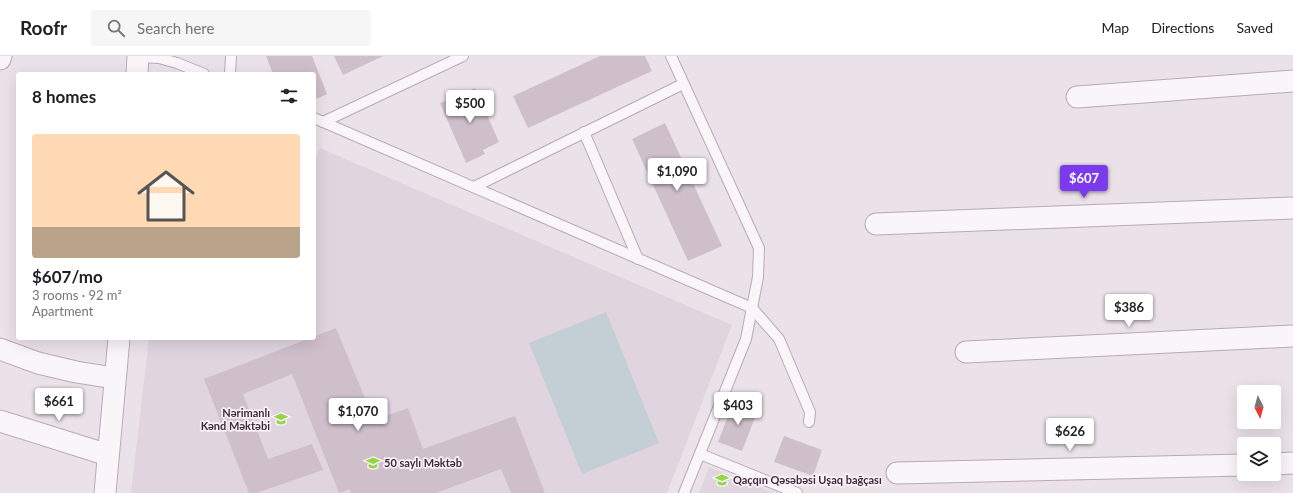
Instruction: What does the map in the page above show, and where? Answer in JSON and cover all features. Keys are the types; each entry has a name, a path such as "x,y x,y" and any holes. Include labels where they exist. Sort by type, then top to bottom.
{"street":[{"path":"1077,97 1293,81"},
{"path":"876,224 1293,208"},
{"path":"966,352 1293,336"},
{"path":"105,493 114,378 119,340"},
{"path":"0,350 38,363 76,372 114,378"},
{"path":"0,421 108,454"},
{"path":"1281,464 1293,463"},
{"path":"897,473 1237,464"}],"lane":[{"path":"230,72 231,56"},
{"path":"318,120 463,56"},
{"path":"671,56 759,248 758,277 746,339 684,493"},
{"path":"137,62 159,58 177,63 199,72"},
{"path":"474,187 683,84"},
{"path":"318,120 752,308 779,338 810,412 809,422"},
{"path":"584,132 638,258"},
{"path":"700,454 797,493"}],"shaded area":[{"path":"320,148 732,325 667,493 131,493 149,340 316,340 316,157"},
{"path":"606,312 659,443 582,474 529,343"},
{"name":"Qaçqın Qəsəbəsi Uşaq bağçası","path":"709,467 773,493 699,493"}],"building":[{"path":"266,56 312,56 327,94 316,99 316,72 272,72"},
{"path":"334,56 383,56 343,75"},
{"path":"600,56 645,56 652,71 528,128 513,96"},
{"path":"475,88 499,142 483,150 485,154 466,163 440,103"},
{"path":"665,123 722,246 688,261 632,139"},
{"path":"336,328 374,420 408,408 423,449 515,416 545,493 511,493 501,469 436,493 351,493 350,489 339,493 292,374 243,394 268,459 312,444 323,470 256,493 249,493 204,379 305,340 316,340 316,336"},
{"path":"734,401 758,410 742,451 718,442"},
{"path":"784,436 822,450 813,476 774,462"}],"place":[{"name":"Nərimanlı Kənd Məktəbi","path":"281,419"},
{"name":"50 saylı Məktəb","path":"373,463"},
{"name":"Qaçqın Qəsəbəsi Uşaq bağçası","path":"722,480"}]}
